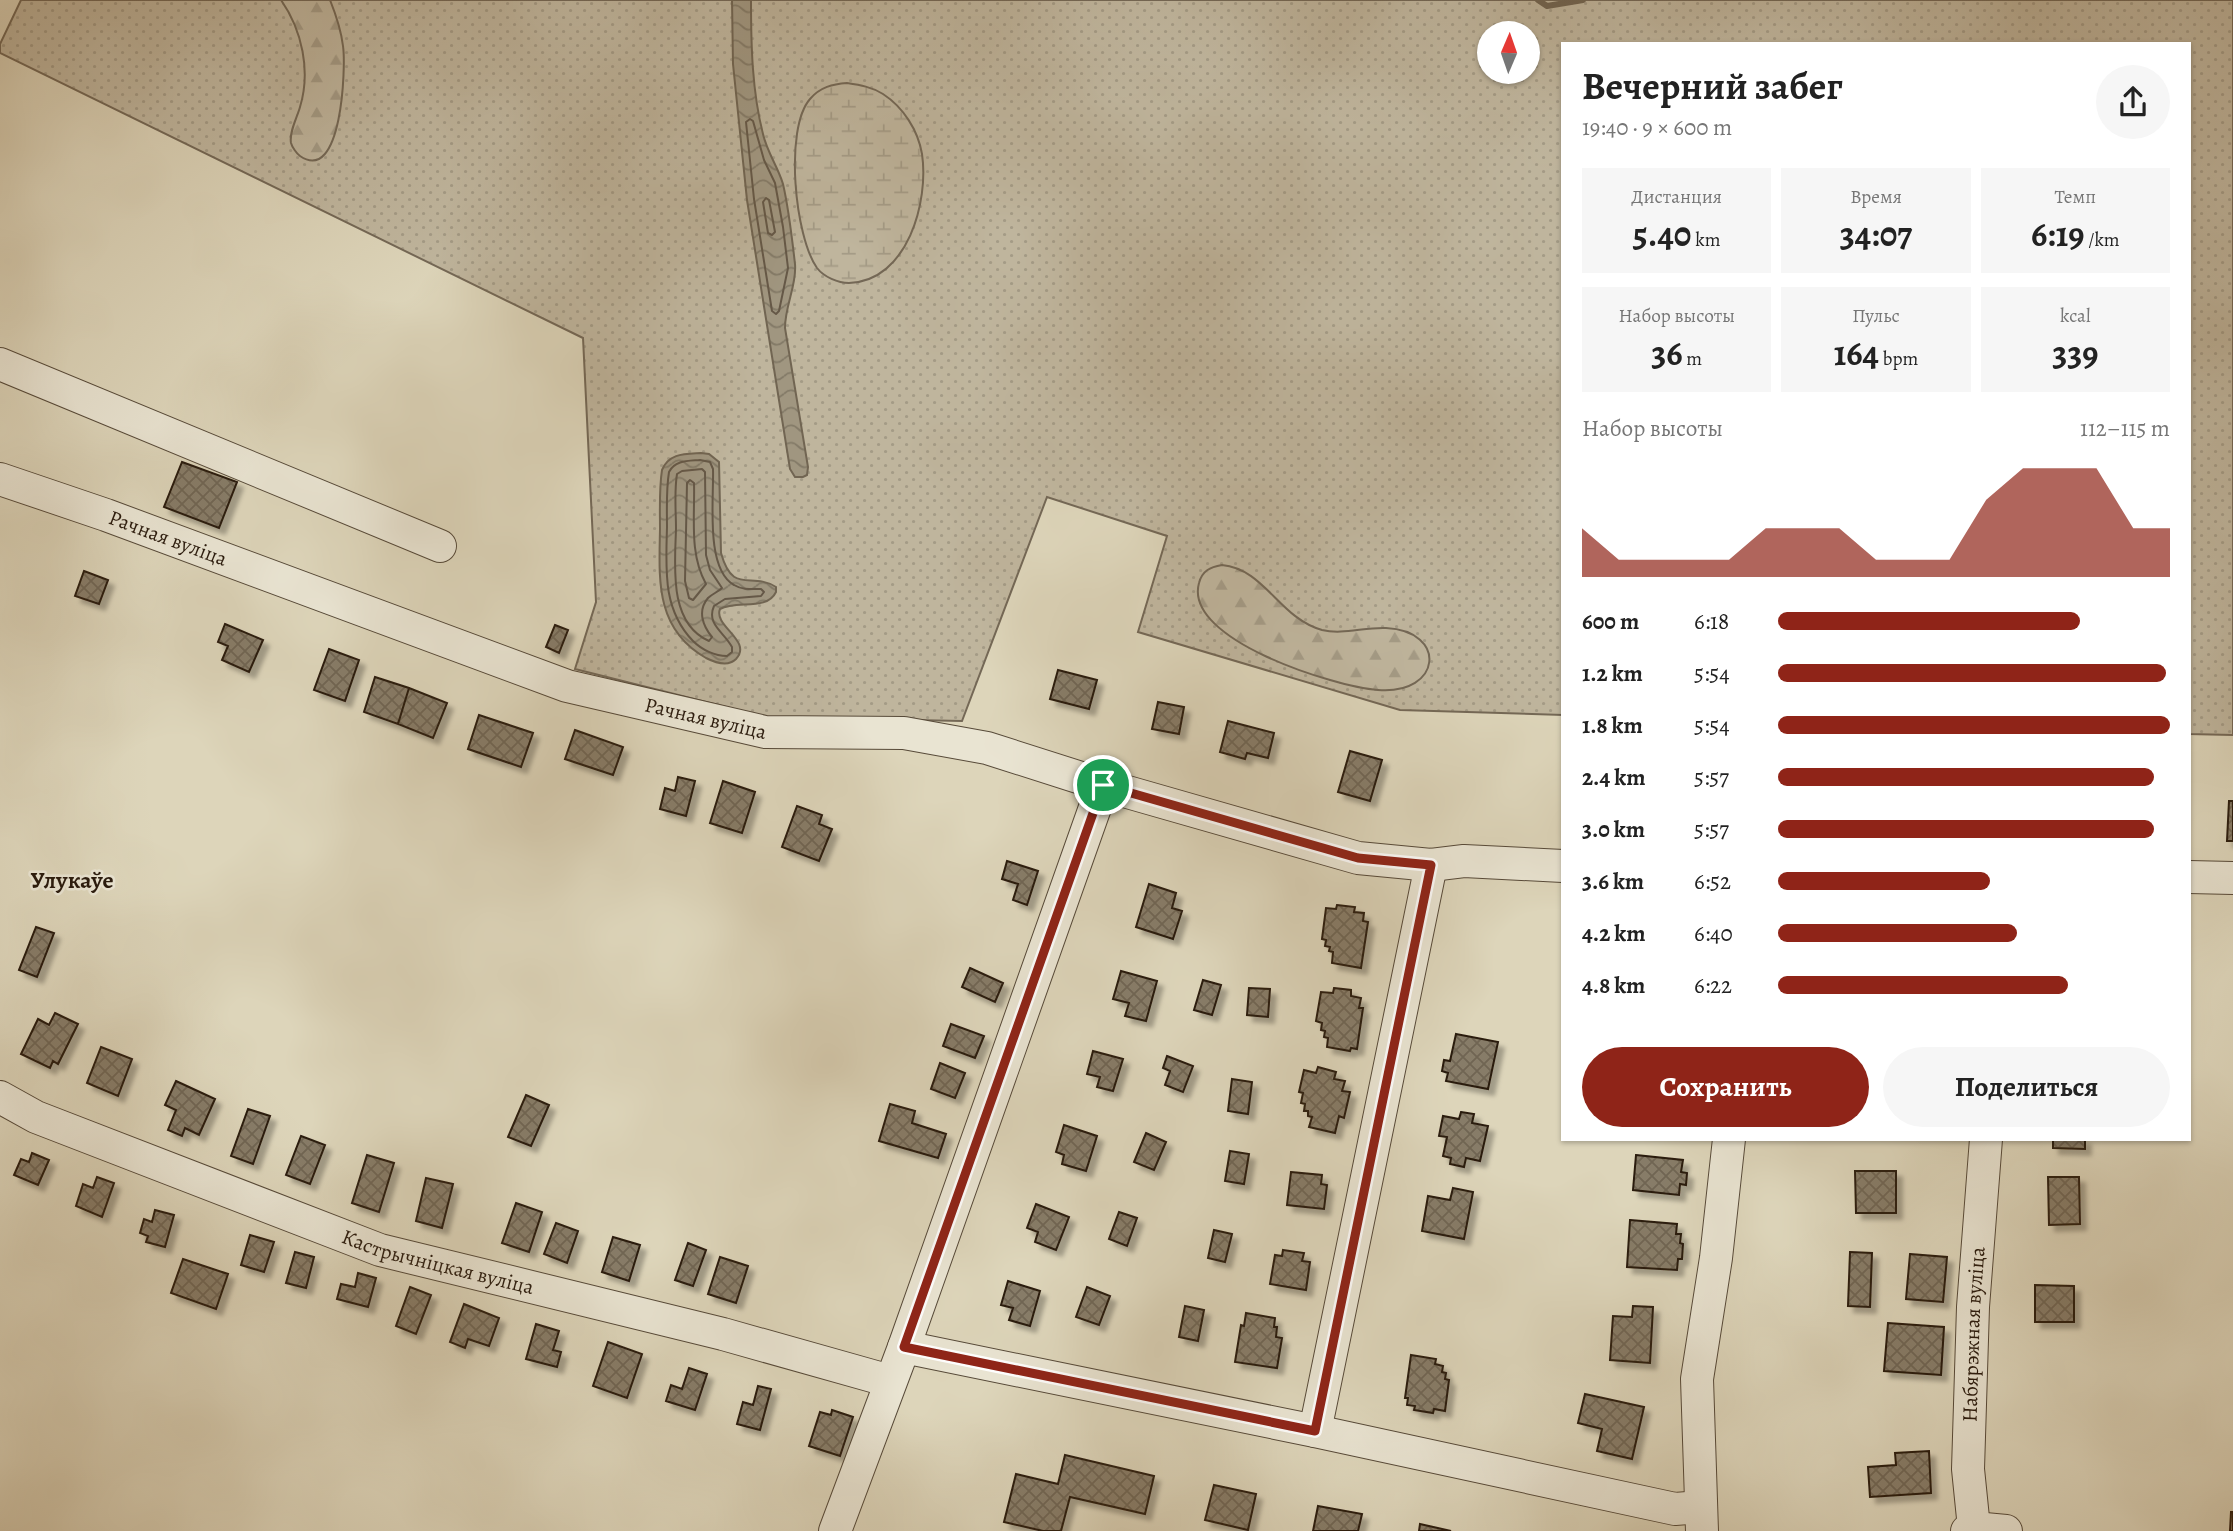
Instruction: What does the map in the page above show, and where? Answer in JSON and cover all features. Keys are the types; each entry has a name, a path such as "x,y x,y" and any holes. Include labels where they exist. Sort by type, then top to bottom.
{"street":[{"path":"0,364 440,546"},
{"name":"Рачная вуліца","path":"0,479 106,515 567,686 765,732 904,733 987,748 1103,785 1358,858 1431,865 1464,861 1561,866"},
{"path":"835,1531 904,1347 1103,785"},
{"path":"1315,1431 1431,865"},
{"path":"2191,877 2233,878"},
{"name":"Кастрычніцкая вуліца","path":"0,1097 36,1117 380,1250 723,1334 890,1381"},
{"path":"904,1347 1315,1431 1675,1509 1702,1519 1697,1379 1716,1258 1729,1141"},
{"name":"Набярэжная вуліца","path":"1971,1529 1968,1469 1973,1307 1986,1141"},
{"path":"1971,1529 2006,1531"}],"green space":[{"path":"21,0 2233,0 2233,735 2191,734 2191,42 1561,42 1561,715 1400,710 1138,632 1167,536 1047,497 962,721 766,717 575,669 596,602 583,338 0,53 0,44"},
{"path":"281,0 330,0 341,34 344,58 338,120 333,139 325,154 314,160 300,156 291,143 305,79 299,38"},
{"path":"847,83 879,92 903,112 920,145 923,173 918,215 900,254 886,269 869,279 849,283 836,281 823,274 809,253 798,209 795,157 802,114 810,99 827,87"},
{"path":"1222,565 1237,568 1250,575 1294,615 1322,630 1338,632 1386,628 1406,632 1420,640 1428,650 1429,662 1425,673 1415,683 1399,689 1378,690 1330,680 1267,657 1238,641 1214,623 1200,604 1199,583 1202,575 1210,568"}],"water":[{"path":"732,0 751,0 753,68 759,118 765,141 783,184 789,214 795,272 785,328 808,467 807,475 803,477 795,477 790,469 747,200 733,64"},
{"path":"709,454 719,462 721,553 726,566 737,578 776,587 772,598 766,601 720,609 722,621 740,646 736,659 729,663 706,658 677,633 669,618 661,585 662,470 673,457"}],"building":[{"path":"182,462 237,482 219,528 164,507"},
{"path":"84,571 108,580 99,604 75,596"},
{"path":"225,624 263,640 249,672 222,660 228,646 218,642"},
{"path":"555,625 568,630 559,653 546,647"},
{"path":"329,649 359,660 345,701 314,690"},
{"path":"1058,670 1097,680 1089,709 1050,699"},
{"path":"375,677 409,688 398,724 364,712"},
{"path":"409,688 447,703 433,738 398,724"},
{"path":"1158,702 1184,707 1179,734 1152,729"},
{"path":"479,715 533,733 521,767 468,749"},
{"path":"1228,721 1274,733 1268,758 1247,753 1245,759 1220,752"},
{"path":"575,730 623,747 613,775 565,759"},
{"path":"1350,751 1382,760 1370,801 1338,792"},
{"path":"678,777 695,781 686,816 660,809 665,788 675,791"},
{"path":"723,781 755,792 742,833 710,823"},
{"path":"2229,801 2233,801 2233,841 2227,841"},
{"path":"797,806 822,815 819,824 832,829 819,861 782,847"},
{"path":"1007,861 1038,871 1027,905 1013,900 1018,884 1002,879"},
{"path":"1149,884 1176,893 1172,908 1182,911 1173,939 1136,927"},
{"path":"1337,905 1355,907 1354,912 1364,913 1363,921 1368,922 1361,968 1332,963 1333,952 1329,951 1330,947 1325,946 1326,940 1322,939 1326,908 1336,909"},
{"path":"36,927 54,933 37,977 19,970"},
{"path":"970,968 1003,983 995,1002 962,987"},
{"path":"1121,971 1157,981 1146,1021 1125,1016 1129,1003 1113,999"},
{"path":"1203,980 1221,985 1212,1015 1194,1010"},
{"path":"1249,988 1270,989 1268,1017 1247,1015"},
{"path":"1334,988 1351,990 1351,996 1361,998 1359,1008 1363,1008 1357,1049 1351,1048 1350,1051 1327,1047 1328,1038 1324,1037 1325,1031 1321,1030 1322,1023 1316,1021 1321,992 1333,993"},
{"path":"55,1013 78,1024 58,1064 53,1061 50,1068 21,1054 38,1019 49,1025"},
{"path":"951,1024 984,1036 975,1058 943,1046"},
{"path":"1456,1034 1498,1042 1488,1089 1446,1081 1448,1073 1442,1071 1444,1060 1450,1061"},
{"path":"101,1047 132,1059 118,1096 87,1083"},
{"path":"1093,1051 1123,1059 1113,1091 1097,1087 1100,1077 1087,1074"},
{"path":"1167,1056 1193,1066 1183,1092 1165,1085 1170,1071 1163,1068"},
{"path":"940,1063 965,1073 955,1098 931,1089"},
{"path":"1318,1067 1336,1072 1334,1079 1345,1081 1342,1091 1350,1092 1344,1118 1339,1116 1335,1133 1309,1127 1312,1117 1308,1116 1308,1111 1304,1111 1305,1104 1301,1103 1303,1093 1299,1092 1304,1070 1316,1073"},
{"path":"1232,1079 1252,1082 1248,1114 1228,1111"},
{"path":"176,1081 215,1099 199,1135 185,1128 182,1136 168,1130 176,1110 165,1105"},
{"path":"526,1095 549,1105 531,1146 508,1137"},
{"path":"890,1104 915,1111 912,1123 946,1134 938,1158 879,1141"},
{"path":"248,1109 270,1116 253,1164 231,1156"},
{"path":"1461,1112 1474,1114 1472,1123 1488,1126 1480,1161 1466,1158 1464,1167 1450,1164 1451,1158 1443,1156 1447,1137 1439,1136 1443,1116 1459,1119"},
{"path":"1064,1125 1097,1136 1086,1171 1062,1164 1064,1155 1056,1152"},
{"path":"1146,1133 1166,1142 1154,1170 1134,1162"},
{"path":"301,1136 325,1145 310,1184 286,1175"},
{"path":"2053,1141 2085,1141 2085,1149 2053,1148"},
{"path":"1230,1151 1249,1154 1244,1184 1225,1181"},
{"path":"32,1153 49,1160 38,1185 14,1175 21,1159 29,1162"},
{"path":"367,1155 394,1163 379,1212 352,1203"},
{"path":"1636,1155 1683,1160 1681,1172 1687,1173 1686,1185 1680,1184 1679,1195 1633,1190"},
{"path":"1855,1171 1896,1171 1896,1213 1856,1213"},
{"path":"1291,1172 1322,1175 1321,1184 1327,1185 1324,1209 1287,1205"},
{"path":"97,1177 114,1183 102,1217 76,1206 83,1184 93,1188"},
{"path":"2048,1177 2079,1177 2080,1224 2049,1225"},
{"path":"426,1178 453,1184 442,1228 416,1221"},
{"path":"1453,1188 1473,1192 1464,1239 1422,1231 1428,1196 1450,1200"},
{"path":"516,1203 542,1212 529,1252 502,1243"},
{"path":"1036,1204 1069,1217 1056,1250 1035,1242 1038,1232 1027,1228"},
{"path":"155,1210 174,1215 165,1247 146,1242 148,1236 140,1233 144,1219 152,1222"},
{"path":"1119,1212 1137,1218 1127,1246 1109,1239"},
{"path":"1630,1220 1677,1224 1676,1234 1681,1234 1680,1243 1683,1244 1682,1259 1678,1259 1677,1270 1627,1267"},
{"path":"556,1223 578,1231 567,1263 544,1254"},
{"path":"1214,1230 1232,1234 1225,1262 1208,1258"},
{"path":"250,1235 274,1242 264,1272 241,1265"},
{"path":"613,1237 640,1245 629,1281 602,1272"},
{"path":"688,1243 706,1250 693,1286 675,1280"},
{"path":"1283,1250 1304,1253 1302,1261 1310,1262 1306,1290 1270,1284 1275,1255 1282,1256"},
{"path":"295,1252 314,1257 306,1288 286,1283"},
{"path":"1850,1252 1872,1253 1870,1307 1848,1306"},
{"path":"1910,1254 1947,1257 1943,1302 1906,1299"},
{"path":"720,1257 748,1266 736,1303 708,1294"},
{"path":"183,1259 228,1274 216,1309 171,1293"},
{"path":"358,1273 376,1278 368,1307 337,1299 341,1284 355,1287"},
{"path":"1008,1281 1040,1291 1030,1326 1009,1320 1013,1308 1001,1305"},
{"path":"2035,1285 2074,1286 2074,1322 2035,1322"},
{"path":"410,1287 431,1295 416,1334 396,1326"},
{"path":"1087,1287 1110,1296 1099,1325 1076,1317"},
{"path":"464,1304 499,1318 489,1346 468,1339 465,1348 450,1342"},
{"path":"1185,1306 1204,1310 1198,1341 1179,1337"},
{"path":"1633,1306 1653,1307 1650,1363 1610,1360 1613,1316 1632,1317"},
{"path":"1246,1313 1275,1318 1276,1337 1282,1338 1277,1368 1235,1362 1241,1325 1244,1326"},
{"path":"1888,1323 1944,1327 1941,1375 1884,1371"},
{"path":"536,1324 559,1331 553,1350 561,1352 557,1367 526,1359"},
{"path":"608,1342 642,1354 627,1398 593,1386"},
{"path":"1411,1355 1436,1359 1435,1364 1443,1366 1445,1379 1449,1380 1445,1411 1434,1409 1433,1413 1414,1410 1415,1406 1407,1405 1408,1398 1405,1398"},
{"path":"689,1368 707,1374 695,1410 666,1401 671,1385 682,1389"},
{"path":"758,1386 771,1389 760,1430 737,1424 743,1402 753,1405"},
{"path":"1585,1394 1644,1407 1632,1459 1597,1451 1602,1429 1578,1423"},
{"path":"832,1410 853,1417 840,1456 809,1446 820,1412 831,1415"},
{"path":"1929,1451 1931,1493 1870,1497 1868,1467 1896,1465 1895,1453"},
{"path":"1065,1455 1154,1476 1145,1514 1070,1497 1061,1531 1043,1531 1004,1522 1016,1474 1058,1484"},
{"path":"1214,1485 1256,1494 1248,1530 1205,1520"},
{"path":"1318,1506 1362,1514 1358,1531 1313,1531"},
{"path":"2233,1512 2233,1531 2230,1531"},
{"path":"1420,1524 1451,1531 1419,1531"}],"waterway":[{"path":"1538,0 1547,6 1583,0"}],"district":[{"name":"Улукаўе","path":"72,880"}],"route":[{"path":"1103,785 1358,858 1431,865 1315,1431 904,1347 1103,785"}]}
